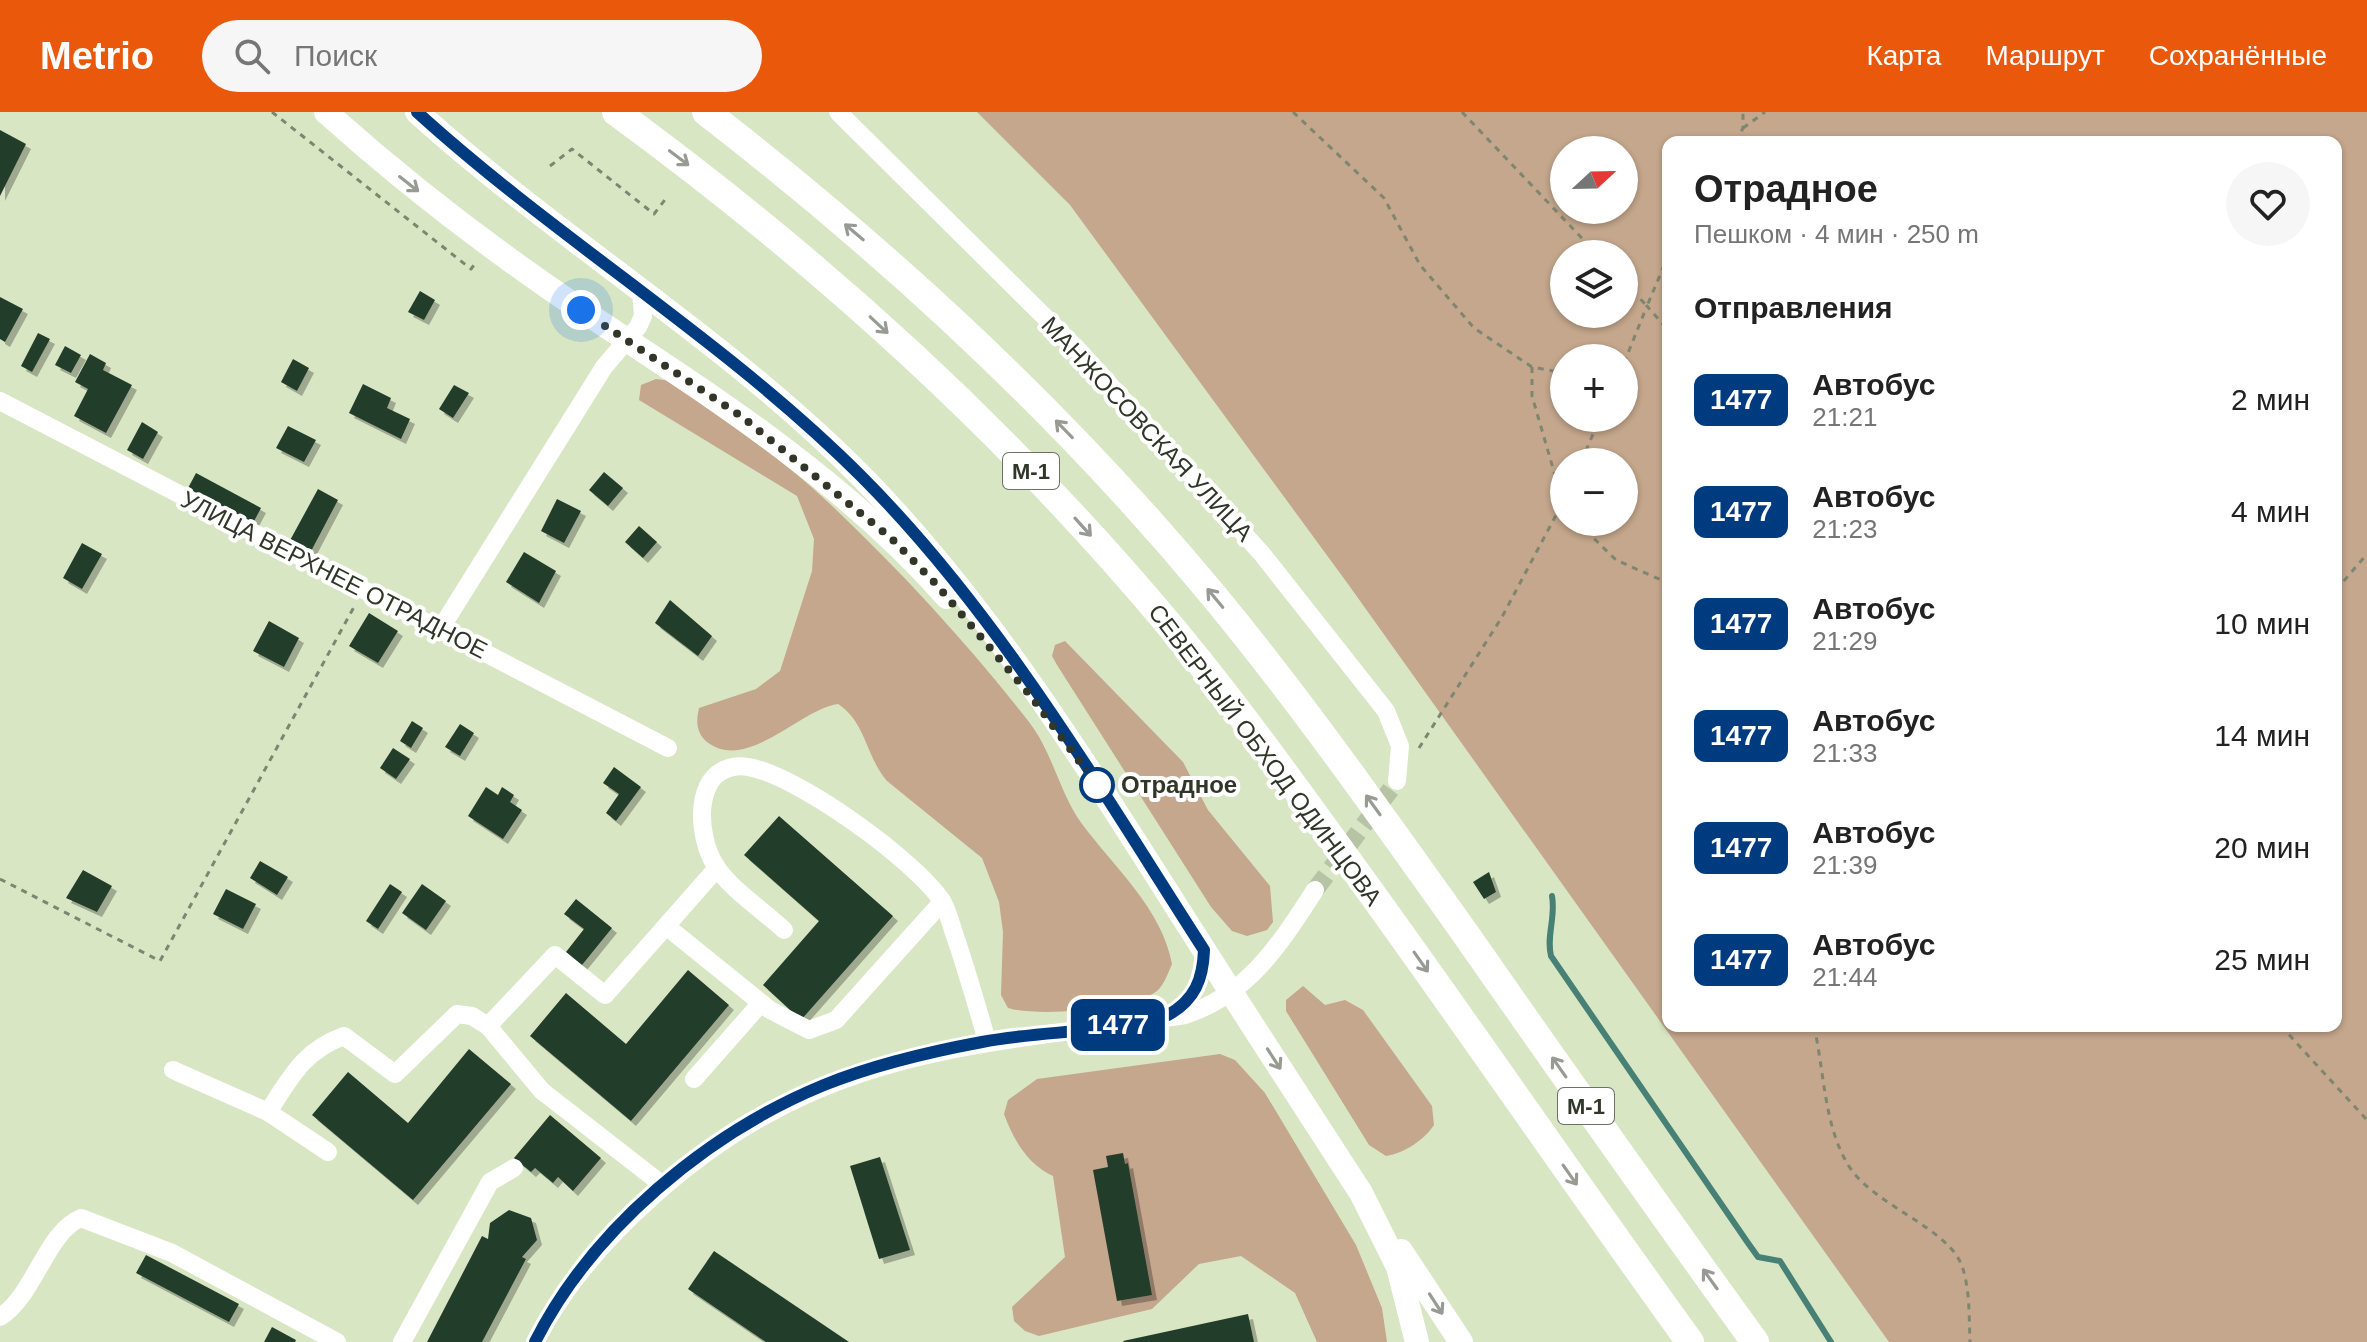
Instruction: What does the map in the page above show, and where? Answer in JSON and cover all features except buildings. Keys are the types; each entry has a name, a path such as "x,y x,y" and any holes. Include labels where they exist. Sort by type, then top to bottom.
{"highway":[{"name":"СЕВЕРНЫЙ ОБХОД ОДИНЦОВА","path":"616,112 743,208 874,320 999,438 1143,595 1223,691 1291,782 1690,1342"},
{"name":"М-1","path":"706,112 881,254 1036,400 1211,593 1265,659 1410,856 1755,1342"}],"main road":[{"path":"326,112 459,223 741,416 891,538 976,630 1083,763"},
{"path":"417,112 764,388 862,477 947,573 1035,691 1461,1342"},
{"path":"719,112 776,166"},
{"path":"1361,1193 1398,1267 1417,1342"}],"street":[{"name":"МАНЖОСОВСКАЯ УЛИЦА","path":"838,112 1081,353 1262,554 1386,711 1400,746 1397,781"},
{"path":"441,628 604,367 643,316 641,290"},
{"name":"УЛИЦА ВЕРХНЕЕ ОТРАДНОЕ","path":"0,401 668,748"},
{"path":"784,930 717,868 703,829 702,799 712,776 728,768 748,767 774,775 833,810 890,849 942,902 987,1041"},
{"path":"488,1026 555,955 605,995 717,868"},
{"path":"535,1342 583,1267 620,1226 693,1161 763,1115 822,1086 890,1062 987,1041 1151,1020 1211,1007 1260,970 1315,890"},
{"path":"666,926 783,1020 809,1030 836,1020 942,902"},
{"path":"1151,1020 1181,1008 1190,998 1203,971 1204,950"},
{"path":"694,1079 761,1003"},
{"path":"268,1112 309,1054 325,1043 344,1036 395,1074 457,1014 472,1016 488,1026 542,1091 664,1186"},
{"path":"173,1070 268,1112 328,1152"},
{"path":"402,1342 490,1182 514,1168"},
{"path":"0,1317 19,1301 66,1228 81,1218 172,1253 337,1342"}],"path":[{"path":"272,112 471,269"},
{"path":"1293,112 1384,198 1420,265 1474,328 1532,367 1550,370"},
{"path":"1462,112 1584,240"},
{"path":"1739,136 1743,128 1743,112"},
{"path":"1743,128 1765,112"},
{"path":"550,166 572,149 654,214 667,197"},
{"path":"1632,344 1662,270"},
{"path":"1638,297 1662,323"},
{"path":"1532,367 1532,396 1550,458"},
{"path":"1397,781 1502,617 1550,527"},
{"path":"1591,536 1616,560 1662,580"},
{"path":"2342,583 2367,554"},
{"path":"0,879 160,961 364,590"},
{"path":"1815,1032 1837,1143 1848,1165 1868,1191 1921,1222 1963,1265 1970,1342"},
{"path":"2286,1032 2367,1120"}],"shaded area":[{"path":"977,112 2367,112 2367,1342 1889,1342 1668,1032 2342,1032 2342,136 1662,136 1662,1024 1348,584 1070,205"},
{"path":"656,379 672,381 811,486 908,581 1006,693 1037,734 1074,812 1148,907 1158,925 1172,964 1157,991 1128,1003 1084,1010 1040,1012 1008,1008 1001,995 1003,932 999,902 982,858 887,781 855,720 838,704 823,708 756,745 739,750 723,749 703,738 698,726 699,708 756,689 780,671 812,571 814,539 797,496 639,400 641,385"},
{"path":"1065,641 1183,762 1208,810 1270,886 1273,922 1267,930 1247,936 1232,931 1211,907 1052,656 1055,645"},
{"path":"1303,986 1325,1005 1345,1000 1363,1010 1432,1106 1434,1125 1425,1136 1400,1152 1386,1156 1369,1145 1286,1011 1286,1000"},
{"path":"1220,1054 1235,1060 1265,1093 1356,1245 1382,1308 1387,1342 1317,1342 1295,1293 1241,1256 1199,1264 1152,1309 1039,1336 1025,1331 1014,1321 1012,1307 1065,1257 1053,1176 1036,1165 1017,1142 1004,1114 1008,1100 1037,1079"}],"waterway":[{"path":"1552,896 1551,956 1758,1257 1780,1261 1831,1342"}],"tunnel":[{"path":"1315,890 1397,781"}],"bus line":[{"name":"1477","path":"417,112 764,388 862,477 947,573 1035,691 1204,950 1203,971 1198,986 1181,1008 1168,1015 1151,1020 987,1041 920,1054 822,1086 763,1115 693,1161 620,1226 583,1267 546,1320 535,1342"}],"place":[{"name":"Отрадное","path":"1097,785"}],"route":[{"path":"581,310 741,416 891,538 976,630 1030,695 1097,785"}]}
